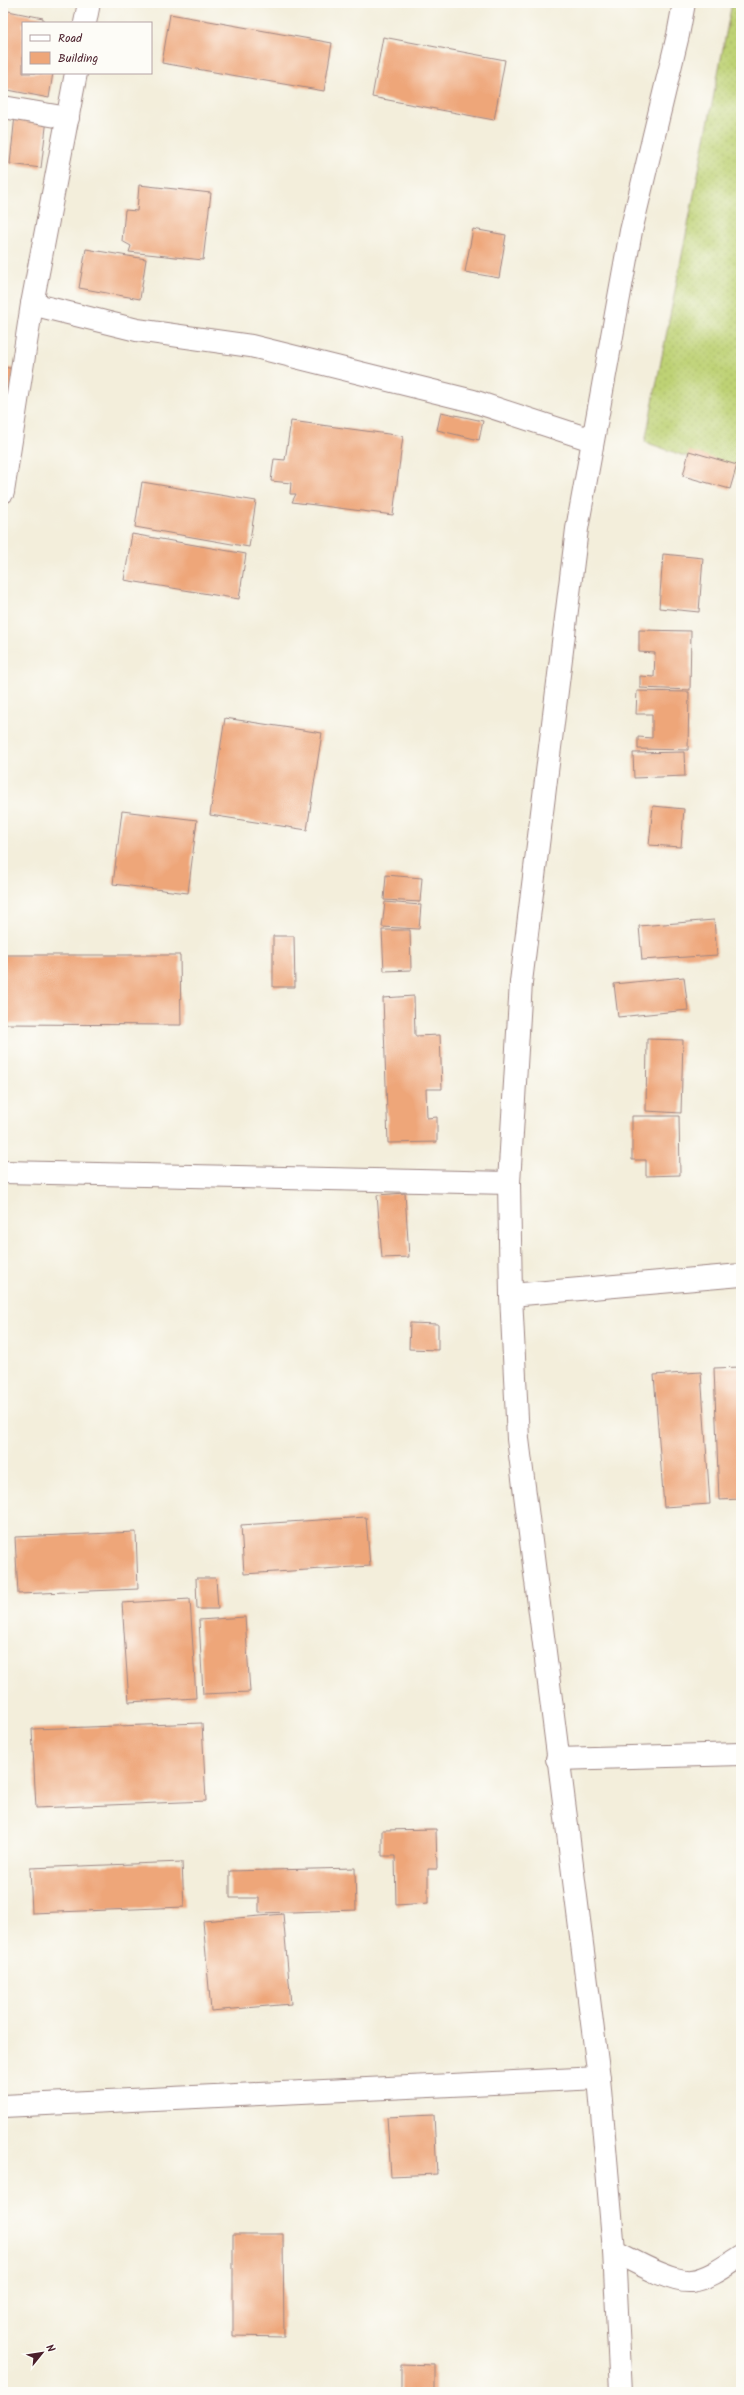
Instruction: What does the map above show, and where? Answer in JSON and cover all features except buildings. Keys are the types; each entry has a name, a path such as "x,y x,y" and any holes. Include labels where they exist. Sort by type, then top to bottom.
{"street":[{"path":"85,22 89,3"},
{"path":"621,2392 614,2251 599,2078 557,1759 518,1439 511,1295 509,1183 521,982 552,718 577,529 631,231 678,35 684,3"},
{"path":"3,492 32,304 76,74"},
{"path":"3,107 68,118"},
{"path":"32,304 137,330 251,346 473,401 592,440"},
{"path":"3,1172 509,1183"},
{"path":"511,1295 741,1275"},
{"path":"557,1759 741,1754"},
{"path":"3,2106 599,2078"},
{"path":"614,2251 658,2274 691,2281 715,2272 741,2256"}],"green space":[{"path":"732,3 741,3 741,476 645,442"}]}
